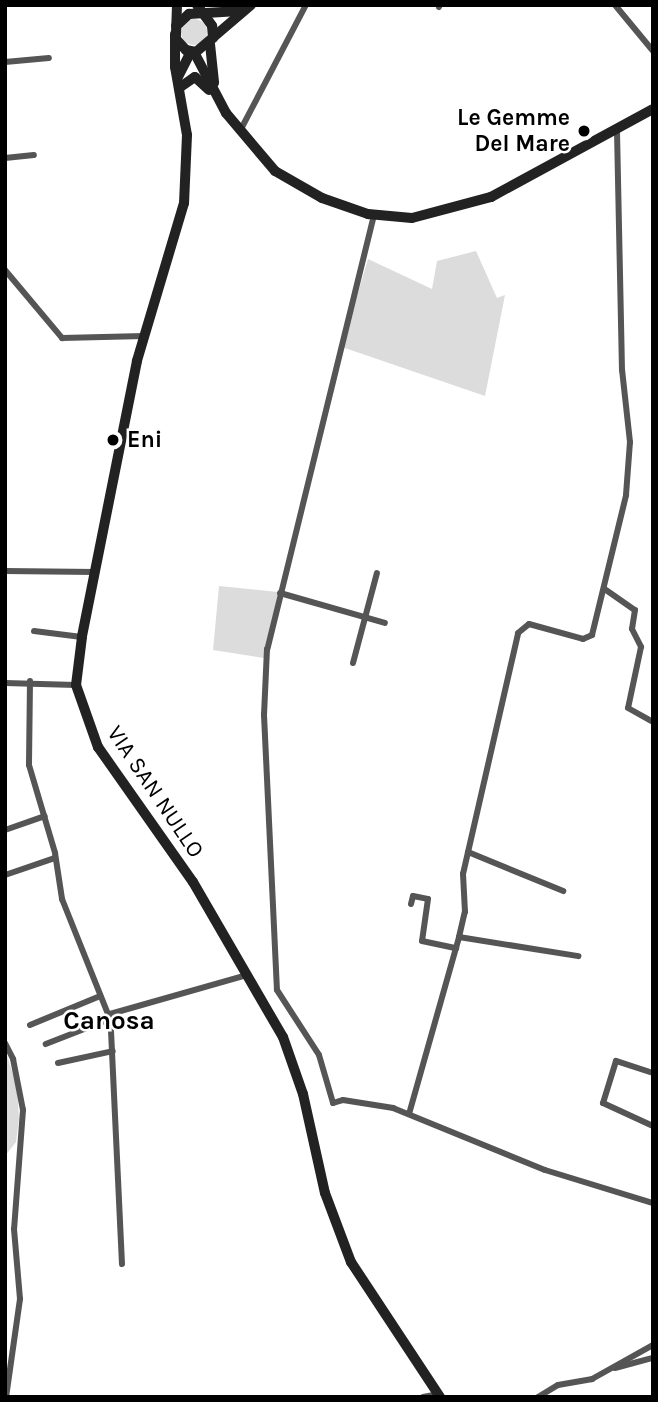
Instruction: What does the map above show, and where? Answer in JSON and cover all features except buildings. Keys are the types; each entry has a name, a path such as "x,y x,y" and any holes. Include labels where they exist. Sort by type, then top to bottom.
{"street":[{"name":"VIA SAN NULLO","path":"177,5 175,32 178,83 187,135 184,203 144,336 82,637 76,685 97,747 193,882 293,1059 325,1193 351,1262 439,1395"},
{"path":"197,5 212,26 217,93"},
{"path":"239,132 260,100 306,5"},
{"path":"615,5 653,51"},
{"path":"226,113 192,52 182,48 175,32 188,14 204,16 250,6"},
{"path":"178,83 192,52 212,41 250,6"},
{"path":"5,62 49,58"},
{"path":"178,83 191,78 202,81 239,132 275,171 297,186 374,215 412,218 491,197 653,109"},
{"path":"409,1114 459,937 468,852 519,628 529,624 588,638 606,590 631,464 622,370 617,130"},
{"path":"5,158 34,155"},
{"path":"374,215 267,649 264,694 274,980 319,1055 333,1103 343,1100 409,1114 545,1170 653,1203"},
{"path":"5,271 62,338 144,336"},
{"path":"5,571 95,572"},
{"path":"353,663 377,573"},
{"path":"606,590 635,610 632,628 641,647 628,708 653,722"},
{"path":"280,593 385,622"},
{"path":"34,631 82,637"},
{"path":"5,683 30,681 76,685"},
{"path":"30,681 29,765 45,816 62,899 110,1019 113,1051 112,1110 122,1264"},
{"path":"5,830 45,816"},
{"path":"468,852 563,891"},
{"path":"5,875 55,858"},
{"path":"411,904 413,896 428,899 422,941 456,948"},
{"path":"459,937 578,956"},
{"path":"110,1019 113,1010 247,975"},
{"path":"30,1025 100,996"},
{"path":"46,1044 110,1019"},
{"path":"5,1043 13,1059 23,1110 14,1238 20,1299 6,1397"},
{"path":"58,1063 113,1051"},
{"path":"653,1073 616,1061 603,1103 653,1126"},
{"path":"538,1397 558,1385 592,1379 653,1345"},
{"path":"613,1368 653,1358"},
{"path":"423,1397 439,1395"}],"shaded area":[{"path":"194,19 203,23 207,32 203,41 194,45 185,41 181,32 185,23"},
{"path":"476,251 497,298 505,295 485,396 342,347 368,259 432,289 437,261"},
{"path":"219,586 278,592 264,658 213,650"},
{"path":"5,1049 17,1087 19,1119 16,1142 5,1156"}],"place":[{"name":"Le Gemme Del Mare","path":"584,131"},
{"name":"Eni","path":"113,440"}],"district":[{"name":"Canosa","path":"109,1021"}]}
